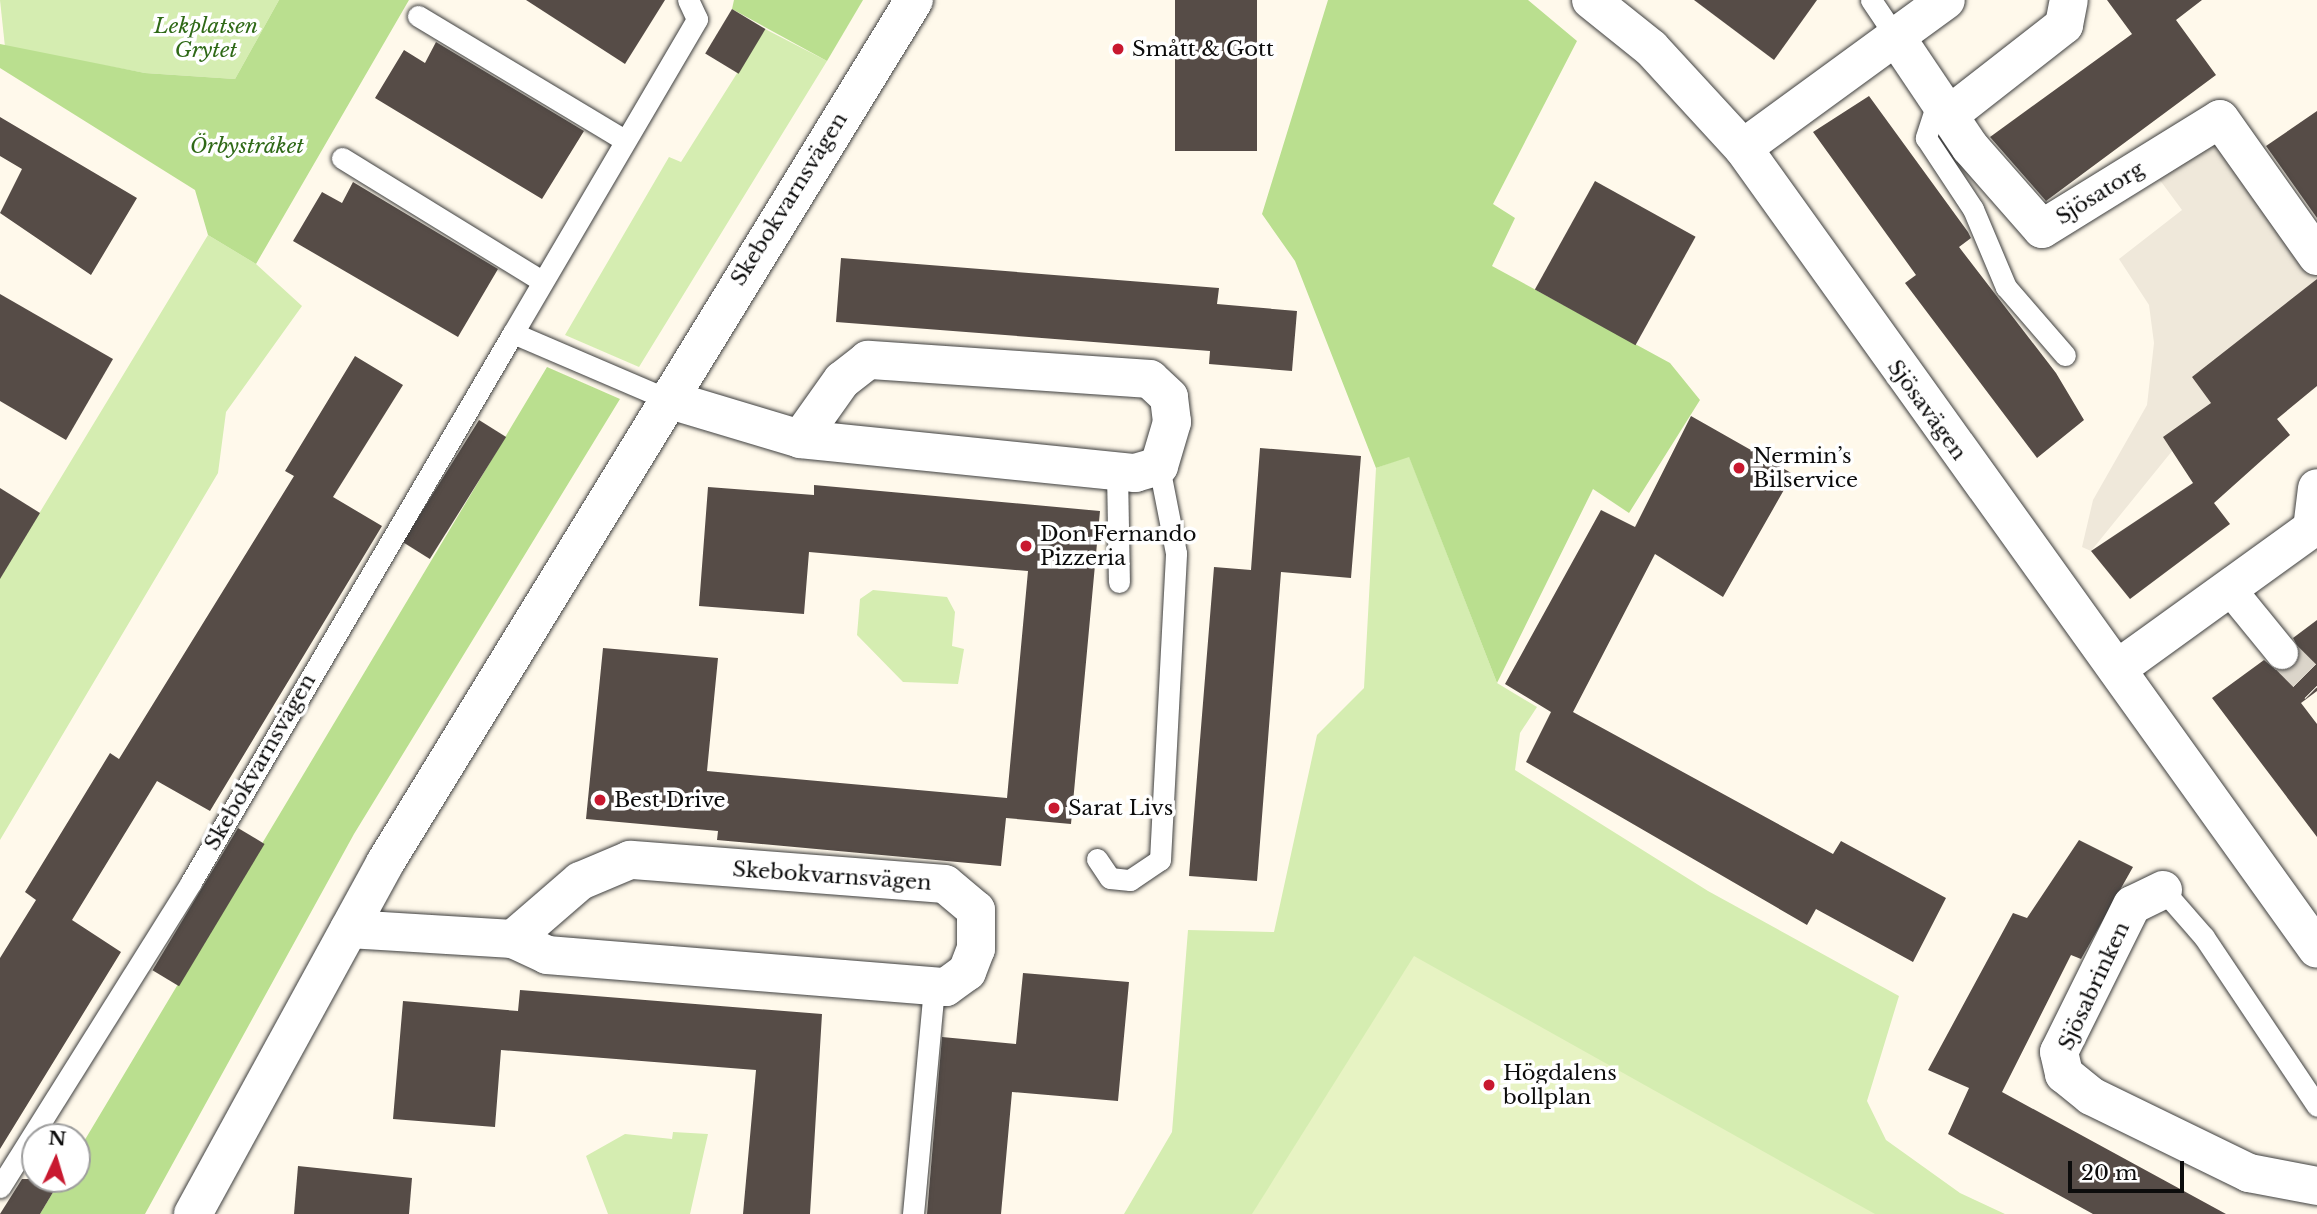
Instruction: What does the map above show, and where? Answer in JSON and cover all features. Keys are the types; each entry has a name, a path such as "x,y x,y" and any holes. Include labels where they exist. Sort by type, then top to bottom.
{"street":[{"name":"Skebokvarnsvägen","path":"193,1214 349,929 667,399 914,0"},
{"name":"Sjösavägen","path":"1591,0 1651,48 1743,148 2317,949"},
{"path":"1743,148 1946,0"},
{"path":"1944,108 2064,25 2068,0"},
{"name":"Sjösatorg","path":"1896,37 1944,108 2042,229 2220,119 2317,256"},
{"path":"667,399 800,439 1117,471 1159,466 1172,422 1169,397 1150,379 868,360 842,380 800,439"},
{"path":"2117,669 2315,527 2317,488"},
{"path":"2229,588 2283,653"},
{"name":"Skebokvarnsvägen","path":"349,929 513,939 547,955 946,986 967,972 976,949 976,910 945,884 630,860 580,881 513,939"},
{"name":"Sjösabrinken","path":"2163,890 2132,905 2059,1052 2064,1074 2091,1096 2249,1173 2317,1186"}],"lane":[{"name":"Skebokvarnsvägen","path":"0,1187 191,882 513,333 540,280 697,19 688,0"},
{"path":"1871,0 1896,37"},
{"path":"418,16 624,141"},
{"path":"1944,108 1926,138 1973,209 2006,287 2065,355"},
{"path":"342,158 540,280"},
{"path":"513,333 667,399"},
{"path":"1097,859 1110,877 1130,880 1160,860 1176,553 1159,466"},
{"path":"1117,471 1118,582"},
{"path":"2163,890 2204,937 2317,1106"},
{"path":"913,1214 934,986"}],"green space":[{"name":"Lekplatsen Grytet","path":"0,0 279,0 235,79 145,73 5,47"},
{"name":"Örbystråket","path":"279,0 409,0 256,264 208,235 195,190 0,68 0,44 145,73 235,79"},
{"path":"734,0 863,0 827,61 732,9"},
{"path":"1328,0 1528,0 1577,41 1493,204 1515,218 1492,266 1670,363 1700,400 1629,513 1593,489 1497,683 1409,457 1376,468 1295,261 1262,214"},
{"path":"765,29 827,61 639,367 565,335 669,157 681,162"},
{"path":"208,235 256,264 302,306 226,412 218,473 0,840 0,578"},
{"path":"547,367 620,399 354,834 145,1214 40,1214 53,1193 91,1193 91,1130"},
{"path":"1409,456 1497,683 1537,707 1520,733 1515,770 1708,891 1899,996 1867,1101 1886,1140 1960,1193 2005,1214 1124,1214 1172,1132 1188,930 1274,932 1317,735 1364,688 1376,468"},
{"path":"873,590 947,597 955,612 952,646 964,649 958,684 903,682 857,635 860,599"},
{"name":"Högdalens bollplan","path":"1414,956 1875,1214 1252,1214"},
{"path":"673,1132 708,1134 690,1214 608,1214 586,1156 625,1134 672,1139"}],"shaded area":[{"path":"2220,119 2317,256 2317,290 2211,403 2091,551 2082,547 2093,500 2147,405 2154,343 2149,305 2119,259 2182,210 2148,164"}],"building":[{"path":"526,0 665,0 625,64"},
{"path":"1175,0 1257,0 1257,151 1175,151"},
{"path":"1694,0 1817,0 1774,60"},
{"path":"2107,0 2202,0 2176,20 2216,75 2046,201 1990,137 2132,34"},
{"path":"732,9 765,29 739,74 705,54"},
{"path":"436,42 584,131 542,199 375,98 404,50 425,63"},
{"path":"1869,96 1968,232 1971,238 1959,247 2056,373 2084,420 2037,458 1905,283 1916,275 1813,132"},
{"path":"2317,111 2317,218 2266,146"},
{"path":"0,117 137,198 91,275 0,213 22,169 0,156"},
{"path":"1595,181 1696,237 1635,345 1535,289"},
{"path":"353,182 498,269 458,337 293,241 322,192 342,203"},
{"path":"841,258 1219,288 1217,304 1297,311 1292,371 1209,364 1210,351 836,322"},
{"path":"2317,279 2317,386 2277,419 2290,435 2214,503 2230,524 2130,599 2091,551 2193,483 2163,437 2211,403 2192,377"},
{"path":"0,294 113,359 66,440 0,401"},
{"path":"355,356 403,385 333,497 382,526 210,811 157,781 72,920 121,952 0,1149 0,958 36,900 25,892 110,753 119,759 294,476 285,471"},
{"path":"1691,416 1793,474 1723,597 1655,554 1573,712 1833,854 1841,841 1946,898 1913,962 1816,909 1807,925 1526,762 1551,712 1505,684 1601,510 1635,527"},
{"path":"479,420 506,437 430,559 403,542"},
{"path":"1260,448 1361,456 1351,578 1281,572 1257,881 1189,876 1214,567 1251,570"},
{"path":"814,485 1100,511 1071,824 1006,818 1001,866 717,840 718,831 586,819 603,648 718,658 707,771 1007,798 1028,571 809,552 804,614 699,606 708,487 814,495"},
{"path":"0,488 40,513 0,579"},
{"path":"2317,620 2317,691 2301,703 2317,724 2317,837 2212,698 2264,660 2276,670 2293,668 2300,651 2293,638"},
{"path":"238,828 265,844 179,986 153,970"},
{"path":"2079,840 2133,867 2081,959 2071,955 2002,1092 2226,1214 2093,1214 1948,1134 1969,1088 1928,1070 2013,913 2027,918"},
{"path":"1023,973 1129,982 1118,1101 1012,1092 1001,1214 927,1214 942,1037 1016,1044"},
{"path":"520,990 822,1014 810,1214 743,1214 756,1070 501,1050 495,1127 393,1119 403,1001 518,1011"},
{"path":"298,1166 412,1178 409,1214 294,1214"},
{"path":"21,1181 21,1193 53,1193 40,1214 0,1214"}],"tunnel":[{"path":"2282,653 2317,688"}],"place":[{"name":"Smått & Gott","path":"1118,49"},
{"name":"Nermin’s Bilservice","path":"1739,468"},
{"name":"Don Fernando Pizzeria","path":"1026,546"},
{"name":"Best Drive","path":"600,800"},
{"name":"Sarat Livs","path":"1054,808"},
{"name":"Högdalens bollplan","path":"1489,1085"}]}
